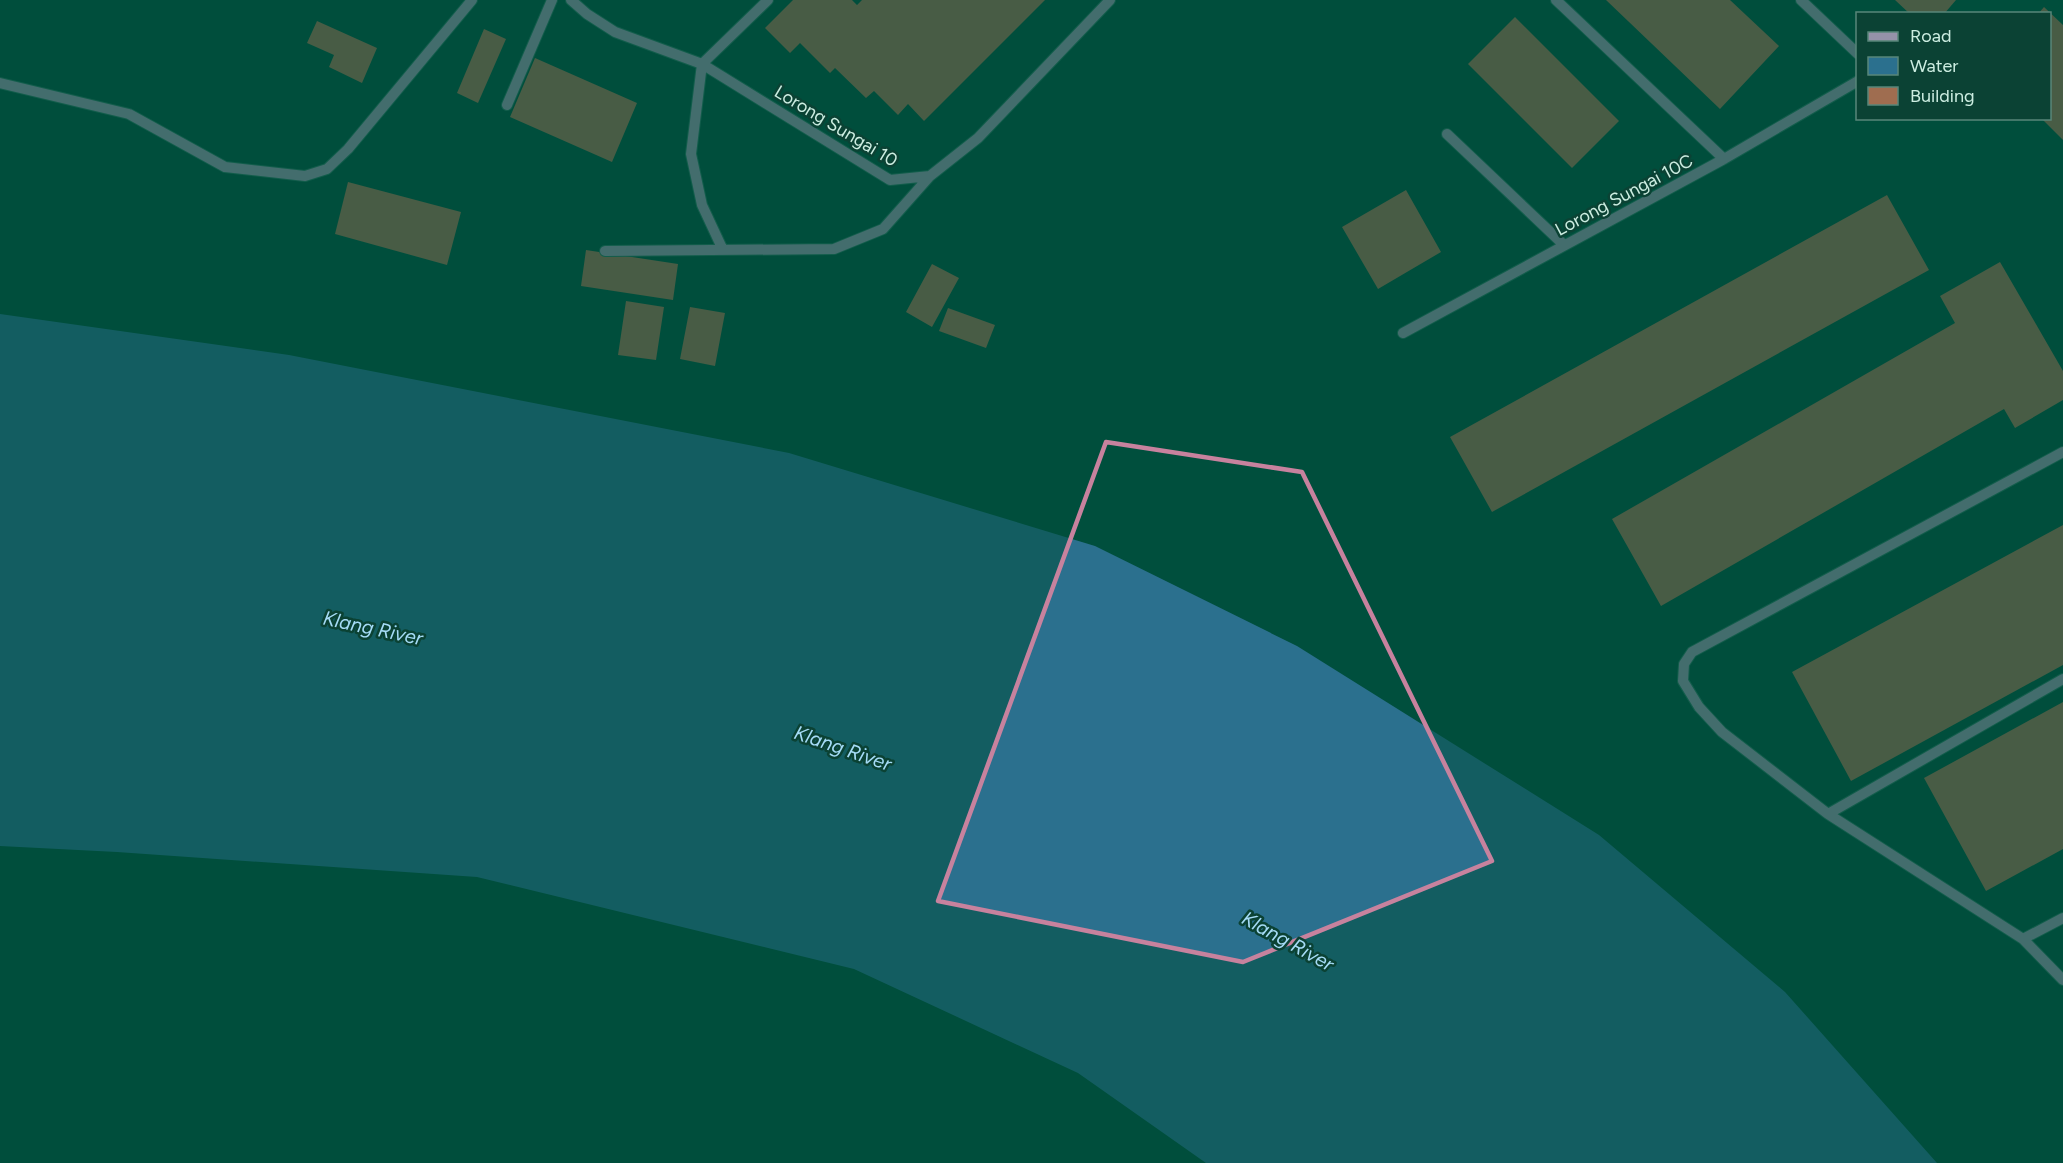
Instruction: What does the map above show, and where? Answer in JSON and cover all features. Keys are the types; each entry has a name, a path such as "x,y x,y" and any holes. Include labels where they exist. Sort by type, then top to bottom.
{"street":[{"path":"0,83 129,114 225,166 305,176 327,169 348,149 472,0"},
{"path":"507,105 552,0"},
{"name":"Lorong Sungai 10","path":"572,0 587,14 615,32 702,64 890,180 930,176"},
{"path":"723,250 702,205 691,154 702,64 768,0"},
{"path":"605,251 834,249 883,229 930,176 978,138 1110,0"},
{"path":"1556,0 1724,159"},
{"path":"1801,0 1856,53"},
{"name":"Lorong Sungai 10C","path":"1403,333 1724,159 1856,82"},
{"path":"1447,134 1564,245"},
{"path":"2063,452 1692,652 1684,664 1683,681 1699,707 1722,732 1828,814 2023,939 2063,980"},
{"path":"1828,814 2063,679"},
{"path":"2023,939 2063,918"}],"highlighted area":[{"path":"1106,442 1302,472 1492,861 1243,962 938,901"}],"water":[{"name":"Klang River","path":"0,314 289,355 789,453 1095,546 1297,646 1599,835 1785,992 1937,1163 1206,1163 1078,1073 854,969 477,877 0,846"}],"building":[{"path":"793,0 852,0 857,5 862,0 1045,0 924,121 908,104 898,115 874,91 866,98 835,68 830,73 800,43 790,53 765,28"},
{"path":"1606,0 1730,0 1779,46 1720,109"},
{"path":"1895,0 1956,0 1946,12 1908,12"},
{"path":"2044,7 2049,12 2040,12"},
{"path":"2051,14 2063,25 2063,140 2043,120 2051,120"},
{"path":"1515,17 1619,121 1572,168 1468,64"},
{"path":"317,21 377,48 362,83 329,67 334,55 307,43"},
{"path":"484,29 506,39 478,103 457,93"},
{"path":"535,58 637,103 612,162 510,117"},
{"path":"348,182 461,212 447,265 335,234"},
{"path":"1406,190 1441,252 1378,289 1342,227"},
{"path":"1887,195 1929,270 1492,512 1450,437"},
{"path":"586,250 678,264 673,300 581,286"},
{"path":"2000,262 2063,371 2063,400 2015,428 2004,409 1661,606 1612,519 1955,323 1940,296"},
{"path":"932,264 959,278 932,327 906,312"},
{"path":"626,301 664,307 656,360 618,355"},
{"path":"690,307 725,313 715,366 680,359"},
{"path":"948,308 995,325 986,348 939,331"},
{"path":"2063,525 2063,665 1851,781 1792,672"},
{"path":"2063,702 2063,849 1986,891 1924,778"}]}
